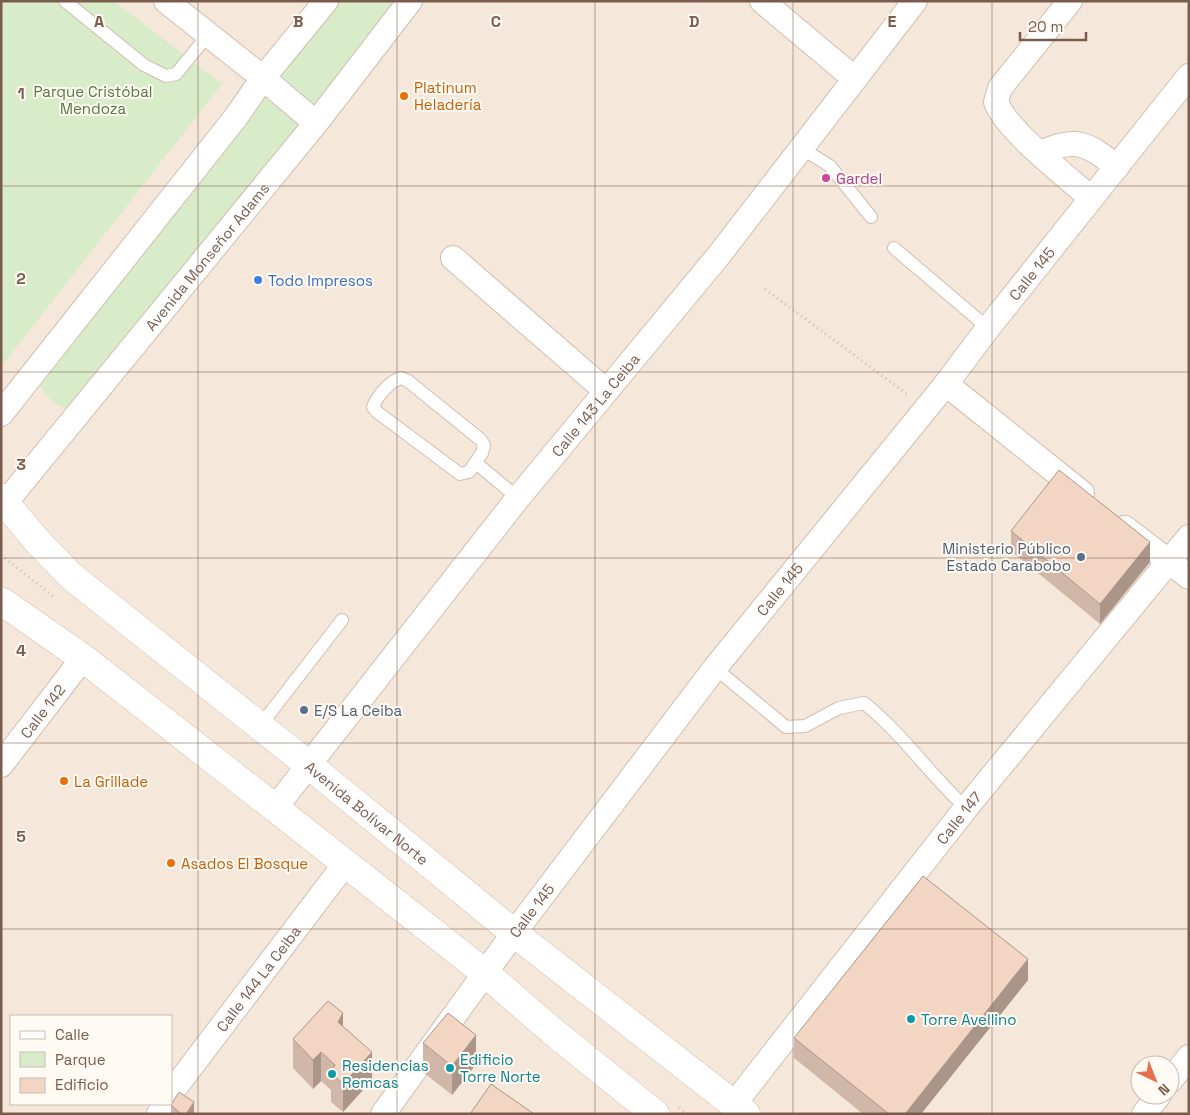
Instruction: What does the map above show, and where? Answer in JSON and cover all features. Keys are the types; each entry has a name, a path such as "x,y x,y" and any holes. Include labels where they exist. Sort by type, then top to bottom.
{"main road":[{"name":"Avenida Bolívar Norte","path":"3,503 72,576 310,766 514,933 740,1109"},
{"path":"1,601 82,658 275,808 485,973 551,1030 655,1114"}],"street":[{"path":"166,1 316,122"},
{"path":"1,414 236,117 263,78 326,1"},
{"name":"Avenida Monseñor Adams","path":"3,503 316,122 410,1"},
{"path":"762,1 855,79"},
{"name":"Calle 143 La Ceiba","path":"275,808 310,766 518,498 719,256 915,1"},
{"path":"1070,1 996,96 996,102 1004,118 1091,198"},
{"name":"Calle 145","path":"383,1114 514,933 715,668 926,409 988,328 1189,76"},
{"path":"1041,153 1057,146 1080,143 1096,151 1117,167"},
{"path":"453,258 606,391"},
{"path":"946,384 1189,577"},
{"name":"Calle 147","path":"740,1109 966,808 1189,537"},
{"name":"Calle 142","path":"1,765 82,658"},
{"name":"Calle 144 La Ceiba","path":"172,1092 345,864"},
{"path":"1180,1069 1189,1058"}],"lane":[{"path":"65,1 144,65 166,76 176,74 208,35"},
{"path":"801,148 830,166 871,217"},
{"path":"894,248 988,328"},
{"path":"402,378 408,380 481,440 484,445 476,463 469,472 460,474 376,412 373,407 375,400 395,380 402,378"},
{"path":"476,463 518,498"},
{"path":"260,726 342,620"},
{"path":"715,668 786,727 805,726 839,708 864,703 882,717 951,794 966,808"}],"path":[{"path":"765,290 926,409"}],"shaded area":[{"path":"1,1 1189,1 1189,1114 1,1114"}],"green space":[{"name":"Parque Cristóbal Mendoza","path":"1,1 114,1 222,84 1,367"},
{"path":"331,1 408,1 78,414 56,403 47,395 34,373"}],"building":[{"name":"Ministerio Público Estado Carabobo","path":"1059,470 1150,542 1100,604 1011,531"},
{"name":"Torre Avellino","path":"923,876 1028,959 905,1114 889,1114 794,1038"},
{"path":"328,1001 343,1013 338,1022 372,1052 343,1084 331,1073 335,1065 321,1052 313,1060 293,1039"},
{"path":"448,1013 476,1035 452,1066 423,1043"},
{"path":"491,1084 534,1114 470,1114"},
{"path":"179,1092 194,1102 186,1114 181,1114 171,1105"}],"place":[{"name":"Platinum Heladería","path":"404,96"},
{"name":"Gardel","path":"826,178"},
{"name":"Todo Impresos","path":"258,280"},
{"name":"Ministerio Público Estado Carabobo","path":"1081,557"},
{"name":"E/S La Ceiba","path":"304,710"},
{"name":"La Grillade","path":"64,781"},
{"name":"Asados El Bosque","path":"171,863"},
{"name":"Torre Avellino","path":"911,1019"},
{"name":"Edificio Torre Norte","path":"450,1068"},
{"name":"Residencias Remcas","path":"332,1074"}]}
